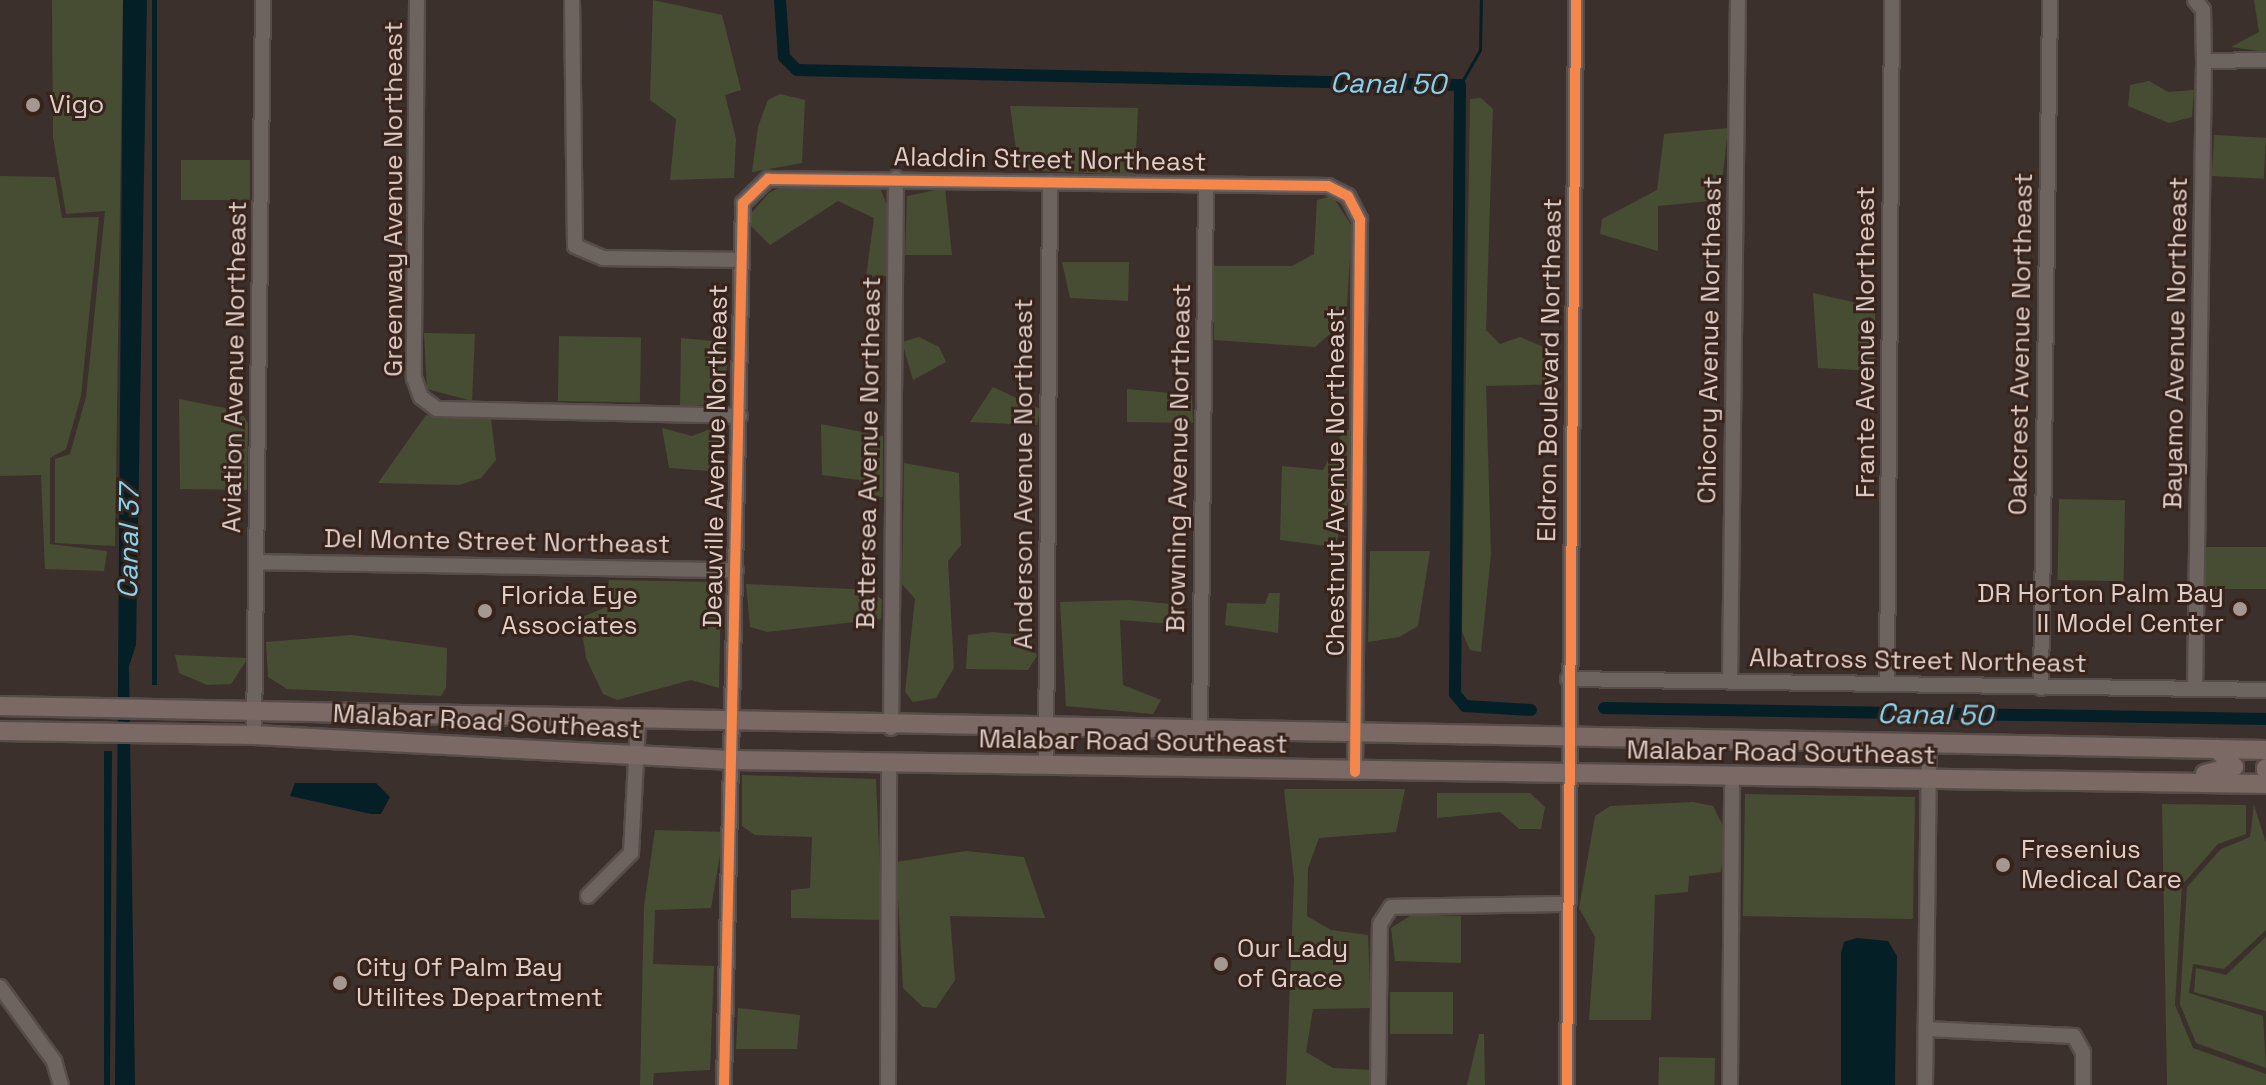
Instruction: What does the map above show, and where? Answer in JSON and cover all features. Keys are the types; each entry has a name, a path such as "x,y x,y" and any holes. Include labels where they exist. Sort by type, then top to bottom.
{"main road":[{"name":"Malabar Road Southeast","path":"0,706 254,708 737,726 2266,750"},
{"name":"Malabar Road Southeast","path":"0,731 254,735 636,757 889,764 1732,780 2266,784"},
{"path":"2101,784 2131,773 2229,771 2233,759 2217,749"}],"street":[{"name":"Aviation Avenue Northeast","path":"254,735 263,0"},
{"name":"Greenway Avenue Northeast","path":"417,0 414,378 421,397 437,409 740,416"},
{"path":"572,0 575,246 603,258 741,260"},
{"name":"Eldron Boulevard Northeast","path":"1567,1085 1567,740 1576,0"},
{"name":"Chicory Avenue Northeast","path":"1730,681 1738,0"},
{"name":"Frante Avenue Northeast","path":"1887,684 1892,0"},
{"name":"Oakcrest Avenue Northeast","path":"2041,688 2050,0"},
{"name":"Bayamo Avenue Northeast","path":"2195,0 2203,10 2204,61 2195,689"},
{"path":"2204,61 2266,60"},
{"name":"Aladdin Street Northeast","path":"752,190 768,179 896,178 1328,186 1348,196"},
{"name":"Battersea Avenue Northeast","path":"891,728 896,178"},
{"name":"Anderson Avenue Northeast","path":"1046,766 1050,182"},
{"name":"Browning Avenue Northeast","path":"1200,731 1206,185"},
{"name":"Deauville Avenue Northeast","path":"724,1085 737,726 741,260 743,203 752,190"},
{"name":"Chestnut Avenue Northeast","path":"1348,196 1360,220 1355,772"},
{"name":"Del Monte Street Northeast","path":"257,562 736,570"},
{"name":"Albatross Street Northeast","path":"1568,679 2266,690"},
{"path":"588,896 631,853 638,722"},
{"path":"1925,1085 1929,745"},
{"path":"888,1085 889,764"},
{"path":"1730,1085 1732,780"},
{"path":"1378,1085 1380,924 1391,907 1568,904"},
{"path":"0,987 54,1061 61,1085"},
{"path":"1926,1029 2074,1036 2083,1052 2083,1085"}],"green space":[{"path":"52,0 123,0 115,546 55,543 55,459 70,454 86,397 105,211 66,214 53,137"},
{"path":"653,0 722,15 741,90 725,95 736,139 734,178 670,180 676,119 650,100"},
{"path":"2254,0 2266,0 2266,52 2231,47 2259,32"},
{"path":"2149,81 2168,92 2194,90 2192,117 2169,123 2128,106 2130,85"},
{"path":"780,94 805,100 802,163 752,172 758,127 768,100"},
{"path":"1481,98 1493,109 1486,330 1500,344 1520,337 1551,350 1559,384 1486,386 1491,554 1481,652 1470,650 1462,632 1470,99"},
{"path":"1010,106 1138,108 1135,175 1019,170"},
{"path":"1728,128 1720,200 1658,206 1658,251 1600,234 1602,219 1657,190 1664,134"},
{"path":"2214,135 2266,138 2264,179 2212,176"},
{"path":"181,160 250,160 250,200 181,200"},
{"path":"0,176 55,177 62,218 99,217 81,396 66,449 50,458 50,544 107,551 104,571 45,569 41,475 0,476"},
{"path":"790,182 881,190 890,213 889,276 866,277 874,218 838,201 770,245 745,220 769,193"},
{"path":"945,188 952,255 905,255 907,196"},
{"path":"1332,196 1352,226 1346,320 1315,347 1214,340 1213,266 1292,266 1314,254 1317,200"},
{"path":"1062,262 1129,262 1128,301 1070,298"},
{"path":"1813,293 1875,307 1875,371 1818,368"},
{"path":"424,333 475,334 472,401 427,389"},
{"path":"559,336 641,337 640,402 558,401"},
{"path":"919,337 939,347 946,362 913,380 902,342"},
{"path":"681,338 722,342 728,364 715,405 680,406"},
{"path":"993,387 1040,409 1037,425 970,422"},
{"path":"1127,389 1192,395 1193,423 1127,422"},
{"path":"179,399 240,411 248,423 247,490 180,489"},
{"path":"426,415 491,419 496,460 481,478 459,485 378,483"},
{"path":"821,424 883,436 883,497 871,497 859,480 822,475"},
{"path":"662,428 692,436 713,428 724,436 716,463 709,471 669,468"},
{"path":"1353,429 1348,502 1335,547 1280,540 1282,466 1323,470 1343,431"},
{"path":"904,463 959,473 961,545 948,561 954,668 936,698 913,702 905,692 915,599 902,584"},
{"path":"2059,499 2125,500 2124,581 2058,580"},
{"path":"2205,547 2266,547 2266,589 2205,589"},
{"path":"1370,551 1430,551 1418,626 1399,637 1368,642"},
{"path":"609,580 714,582 721,594 719,688 691,680 617,700 603,694 586,658 580,618 604,608"},
{"path":"746,584 872,590 882,600 881,619 767,632 750,627"},
{"path":"1269,593 1280,593 1278,633 1225,625 1227,603 1265,604"},
{"path":"1129,600 1181,605 1188,625 1120,620 1123,685 1161,700 1153,714 1066,706 1060,602"},
{"path":"992,632 1028,635 1037,656 1028,670 966,669 968,635"},
{"path":"352,635 447,648 446,688 441,696 287,689 268,677 266,642"},
{"path":"175,655 248,658 231,684 207,685 179,673"},
{"path":"742,775 876,779 882,920 791,918 791,890 810,888 812,837 755,835 742,826"},
{"path":"1284,789 1405,789 1396,832 1319,838 1308,868 1307,916 1331,930 1368,935 1371,1008 1313,1009 1306,1052 1333,1068 1372,1070 1370,1085 1286,1085 1294,879"},
{"path":"1437,793 1530,793 1545,807 1541,829 1519,829 1500,812 1437,818"},
{"path":"1745,794 1915,797 1913,919 1743,916"},
{"path":"1693,802 1713,806 1726,832 1721,872 1689,876 1688,892 1655,895 1651,1020 1589,1020 1595,937 1579,908 1595,816 1610,806"},
{"path":"2162,804 2246,805 2246,834 2218,844 2182,885 2175,1005 2193,1048 2266,1074 2266,1085 2167,1085"},
{"path":"2254,805 2266,843 2266,930 2224,969 2193,964 2189,993 2263,1016 2266,1068 2196,1043 2180,1004 2187,887 2221,849 2250,837"},
{"path":"655,830 724,832 711,908 655,910 653,964 714,966 710,1070 654,1073 653,1085 640,1085 644,906"},
{"path":"966,851 1024,857 1045,918 950,916 955,980 936,1008 923,1007 903,988 896,862"},
{"path":"1413,914 1461,916 1461,963 1395,961 1391,928"},
{"path":"2266,937 2266,1011 2194,992 2196,968 2226,975"},
{"path":"1390,992 1453,992 1453,1034 1390,1034"},
{"path":"738,1008 800,1015 797,1049 736,1049"},
{"path":"1479,1034 1484,1034 1485,1085 1467,1085"},
{"path":"1659,1057 1715,1058 1715,1085 1659,1085"}],"water":[{"name":"Canal 37","path":"123,0 147,0 136,645 129,666 135,1085 115,1085"},
{"path":"152,0 157,0 157,685 152,685"},
{"path":"104,751 112,751 110,1085 104,1085"},
{"path":"295,783 376,783 390,797 381,814 371,814 290,796"},
{"path":"1857,938 1888,941 1897,956 1895,1085 1841,1085 1841,953 1844,942"}],"waterway":[{"name":"Canal 50","path":"780,0 784,57 797,70 1460,85 1455,694 1465,706 1531,710"},
{"path":"1460,85 1480,50 1481,0"},
{"name":"Canal 50","path":"1604,708 2266,719"}],"cycle path":[{"path":"1567,1085 1576,0"},
{"path":"724,1085 743,203 768,179 1328,186 1348,196 1360,220 1355,772"}],"place":[{"name":"Vigo","path":"33,105"},
{"name":"DR Horton Palm Bay II Model Center","path":"2240,609"},
{"name":"Florida Eye Associates","path":"485,611"},
{"name":"Fresenius Medical Care","path":"2003,865"},
{"name":"Our Lady of Grace","path":"1221,964"},
{"name":"City Of Palm Bay Utilites Department","path":"340,983"}]}
